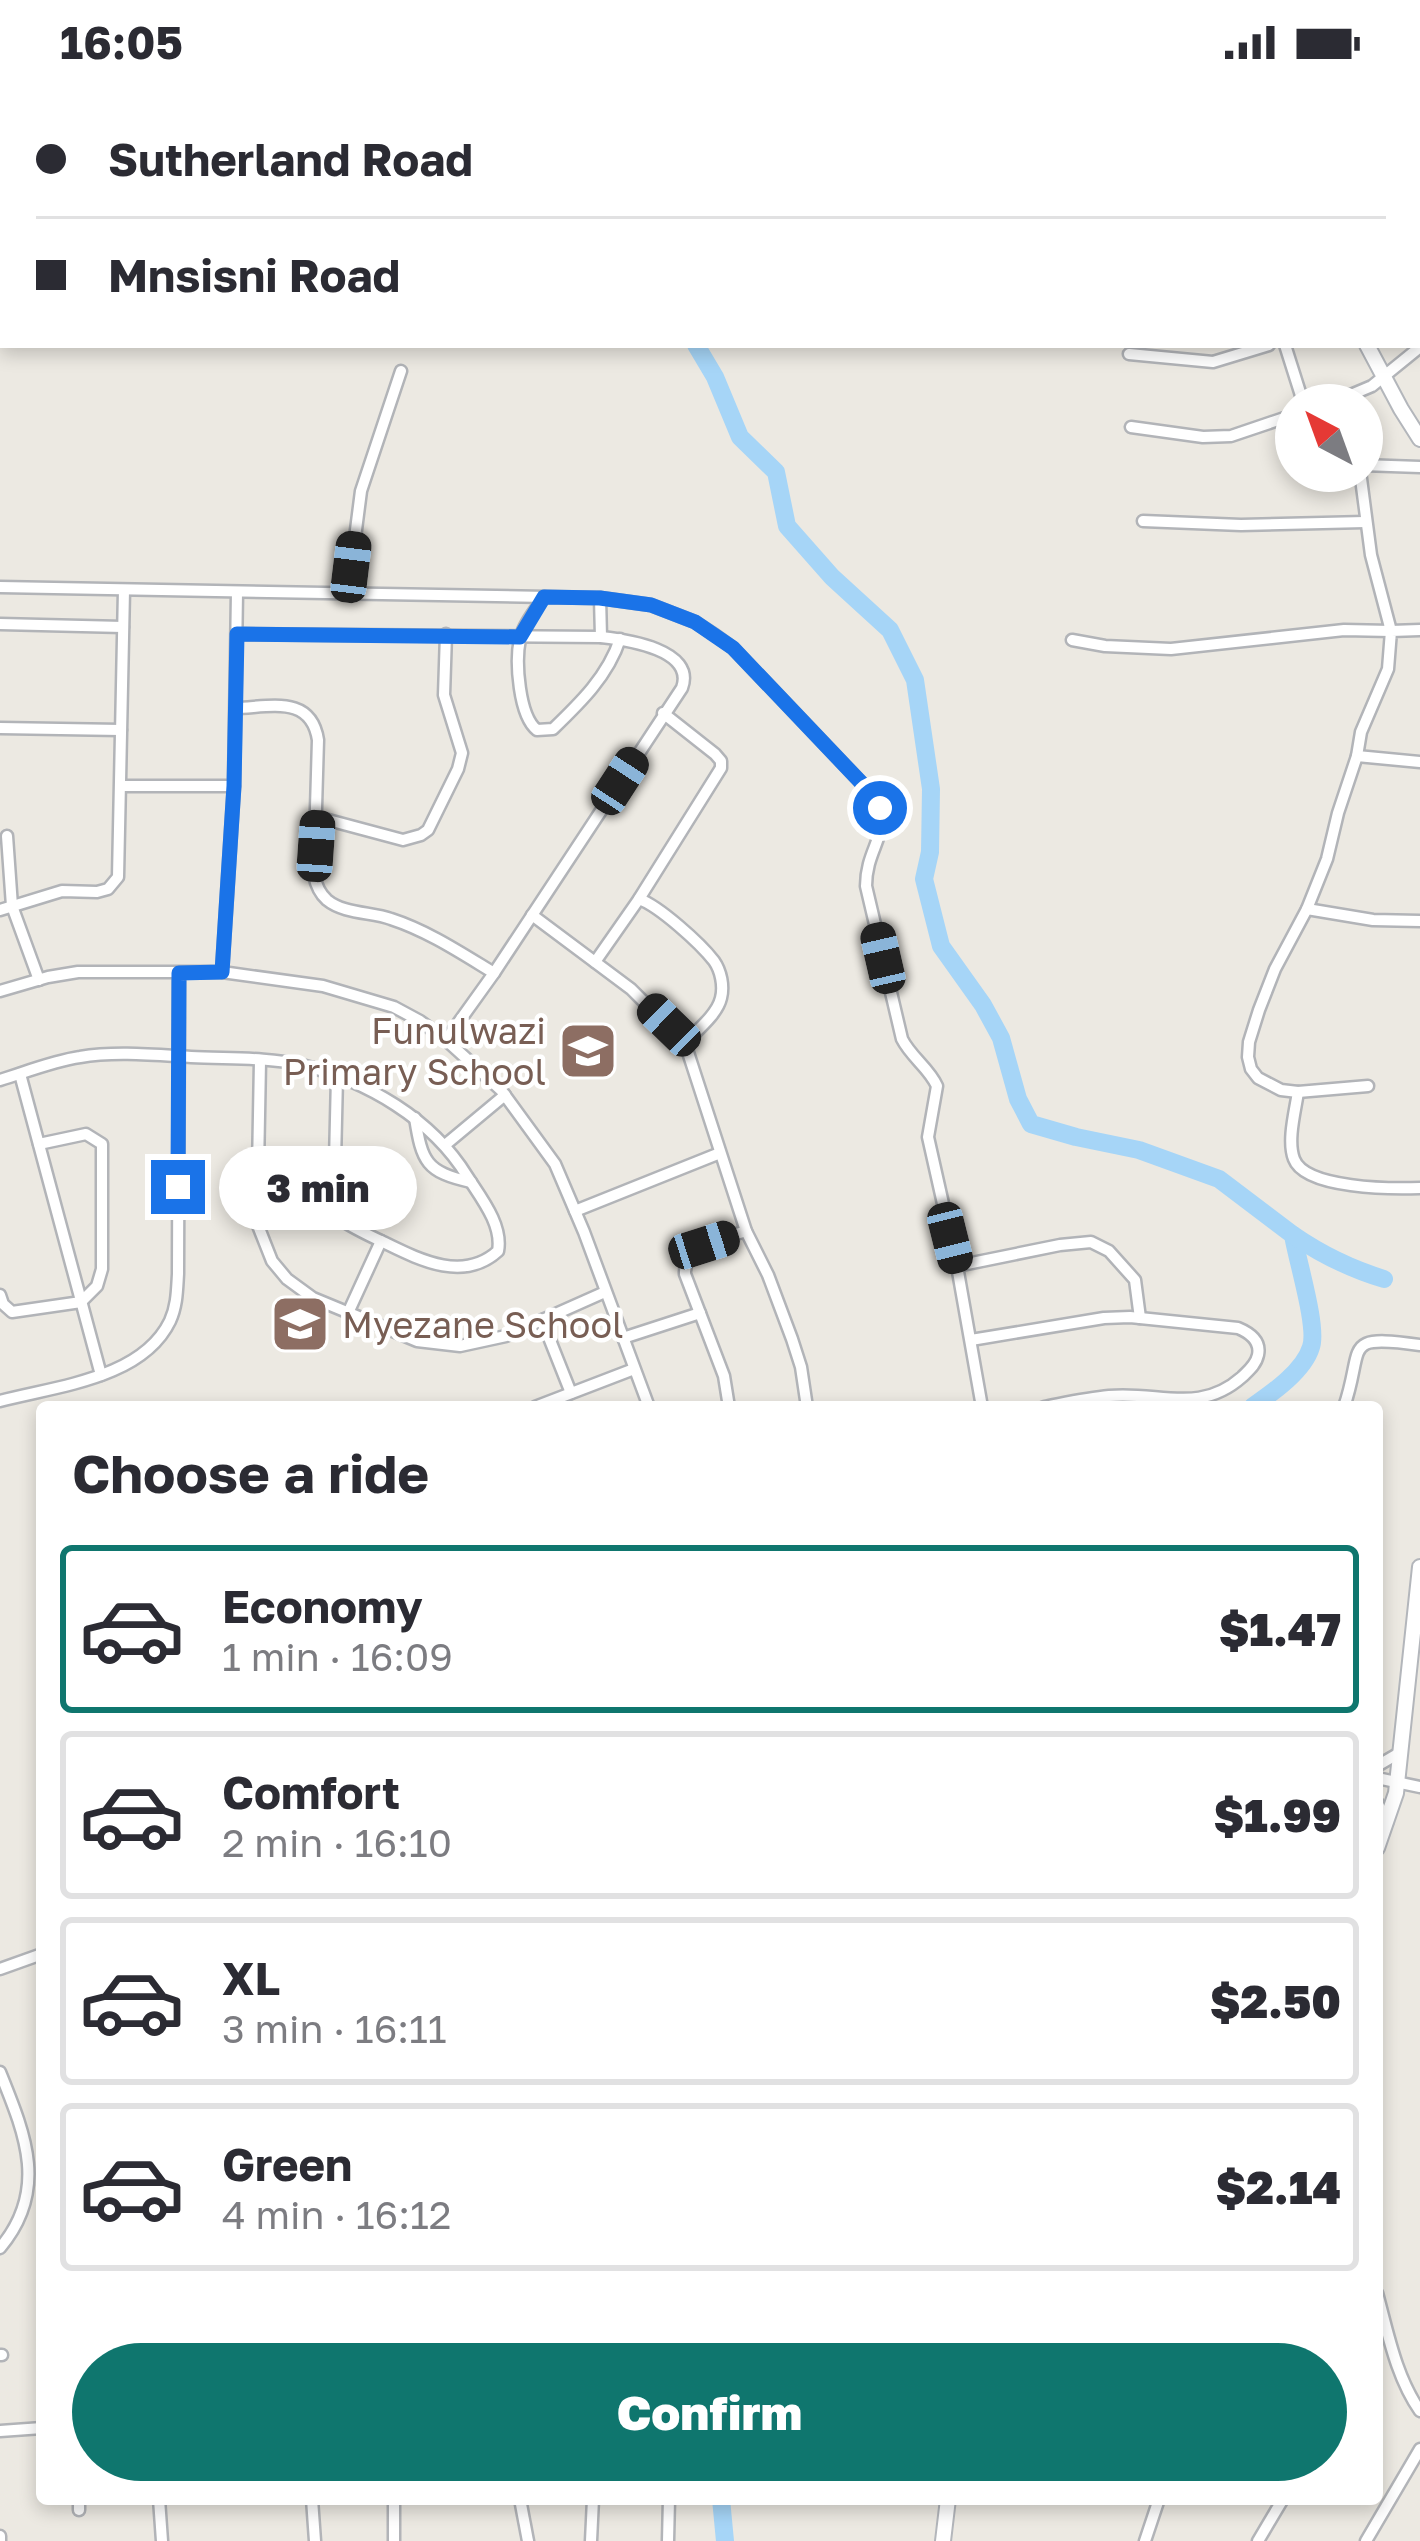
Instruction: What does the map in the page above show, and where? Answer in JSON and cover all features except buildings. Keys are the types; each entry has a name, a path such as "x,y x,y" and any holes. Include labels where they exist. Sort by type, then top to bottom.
{"street":[{"path":"1129,354 1214,362 1259,348"},
{"path":"1286,348 1297,384"},
{"path":"1369,348 1420,439"},
{"path":"1371,384 1419,348"},
{"path":"348,592 361,491 401,371"},
{"path":"1131,427 1203,437 1231,436 1275,422"},
{"path":"1383,468 1420,467"},
{"path":"1363,492 1376,581 1391,631 1388,669 1361,732 1333,841 1259,1010 1248,1057 1267,1085 1298,1093 1368,1086"},
{"path":"1143,521 1365,522"},
{"path":"0,587 600,598 651,605 695,622 733,648 872,794 882,813 883,825 866,867 866,886 899,1030 906,1048 937,1086 928,1137 981,1401"},
{"path":"6,908 62,891 97,892 114,884 120,866 124,590"},
{"path":"222,972 234,786 237,592"},
{"path":"544,597 520,637 523,709 528,723 537,730 553,729 601,678 620,639"},
{"path":"600,598 601,637"},
{"path":"0,624 123,627"},
{"path":"1072,640 1119,648 1171,649 1344,630 1420,630"},
{"path":"237,634 601,637 661,651 684,671 685,684 446,1040"},
{"path":"317,818 403,840 428,830 462,753 444,695 446,634"},
{"path":"236,708 297,708 313,721 318,734 314,875 325,898 418,930 494,973"},
{"path":"596,962 721,768 715,754 663,713"},
{"path":"0,728 121,730"},
{"path":"1358,756 1420,762"},
{"path":"122,787 234,786"},
{"path":"7,836 6,908 39,980"},
{"path":"639,899 668,917 714,960 719,971 723,994 718,1006 685,1043"},
{"path":"1306,909 1373,920 1420,921"},
{"path":"532,915 631,988 685,1043 746,1231 792,1339 806,1401"},
{"path":"0,992 78,972 222,972 323,986 407,1014 446,1040 505,1096 555,1164 647,1401"},
{"path":"0,1401 101,1375 135,1360 169,1324 176,1304 179,973"},
{"path":"0,1080 87,1055 299,1064 337,1076 415,1118 445,1145 484,1202 499,1235 498,1252 481,1263 449,1267 345,1223 334,1208 337,1076"},
{"path":"260,1061 256,1223 272,1262 286,1280 313,1298 417,1341 460,1346 506,1336 605,1292"},
{"path":"20,1074 101,1375"},
{"path":"1298,1093 1292,1148 1301,1169 1333,1182 1420,1188"},
{"path":"445,1145 505,1096"},
{"path":"415,1118 426,1163 449,1177 471,1182"},
{"path":"0,1295 12,1312 81,1302 97,1286 102,1270 102,1144 86,1134 39,1144"},
{"path":"575,1211 720,1153"},
{"path":"728,1401 724,1376 685,1274 686,1259 693,1250 746,1231"},
{"path":"348,1313 381,1241"},
{"path":"957,1266 1060,1245 1100,1244 1135,1280 1140,1318"},
{"path":"623,1338 700,1312"},
{"path":"971,1340 1086,1320 1140,1318 1247,1332 1258,1345 1258,1358 1248,1372 1218,1394 1194,1400 1141,1395 1079,1401"},
{"path":"542,1320 571,1393"},
{"path":"1345,1401 1355,1355 1366,1343 1420,1345"},
{"path":"553,1401 634,1369"},
{"path":"1383,1833 1397,1783 1420,1567"},
{"path":"1383,1762 1401,1752"},
{"path":"1383,1780 1420,1787"},
{"path":"1383,1815 1387,1823"},
{"path":"0,1969 36,1956"},
{"path":"0,2072 30,2172 21,2215 0,2248"},
{"path":"1383,2314 1420,2411"},
{"path":"1383,2358 1394,2353"},
{"path":"0,2431 36,2428"},
{"path":"1366,2541 1420,2449"},
{"path":"159,2505 162,2541"},
{"path":"312,2505 315,2541"},
{"path":"394,2505 394,2541"},
{"path":"521,2505 528,2541"},
{"path":"591,2541 593,2505"},
{"path":"668,2541 669,2505"},
{"path":"943,2541 947,2505"},
{"path":"1145,2541 1157,2505"},
{"path":"1258,2541 1279,2505"}],"waterway":[{"path":"698,348 740,437 776,472 787,526 832,577 890,630 915,680 931,789 930,852 924,879 941,946 1001,1038 1018,1099 1031,1124 1139,1150 1219,1179 1293,1235 1309,1309 1311,1347 1295,1373 1260,1401"},
{"path":"1293,1235 1337,1261 1384,1279"},
{"path":"722,2505 725,2541"}],"place":[{"name":"Funulwazi Primary School","path":"588,1051"},
{"name":"Myezane School","path":"300,1324"}],"route":[{"path":"178,1187 179,973 222,972 234,786 237,634 520,637 544,597 651,605 695,622 733,648 880,808"}]}
